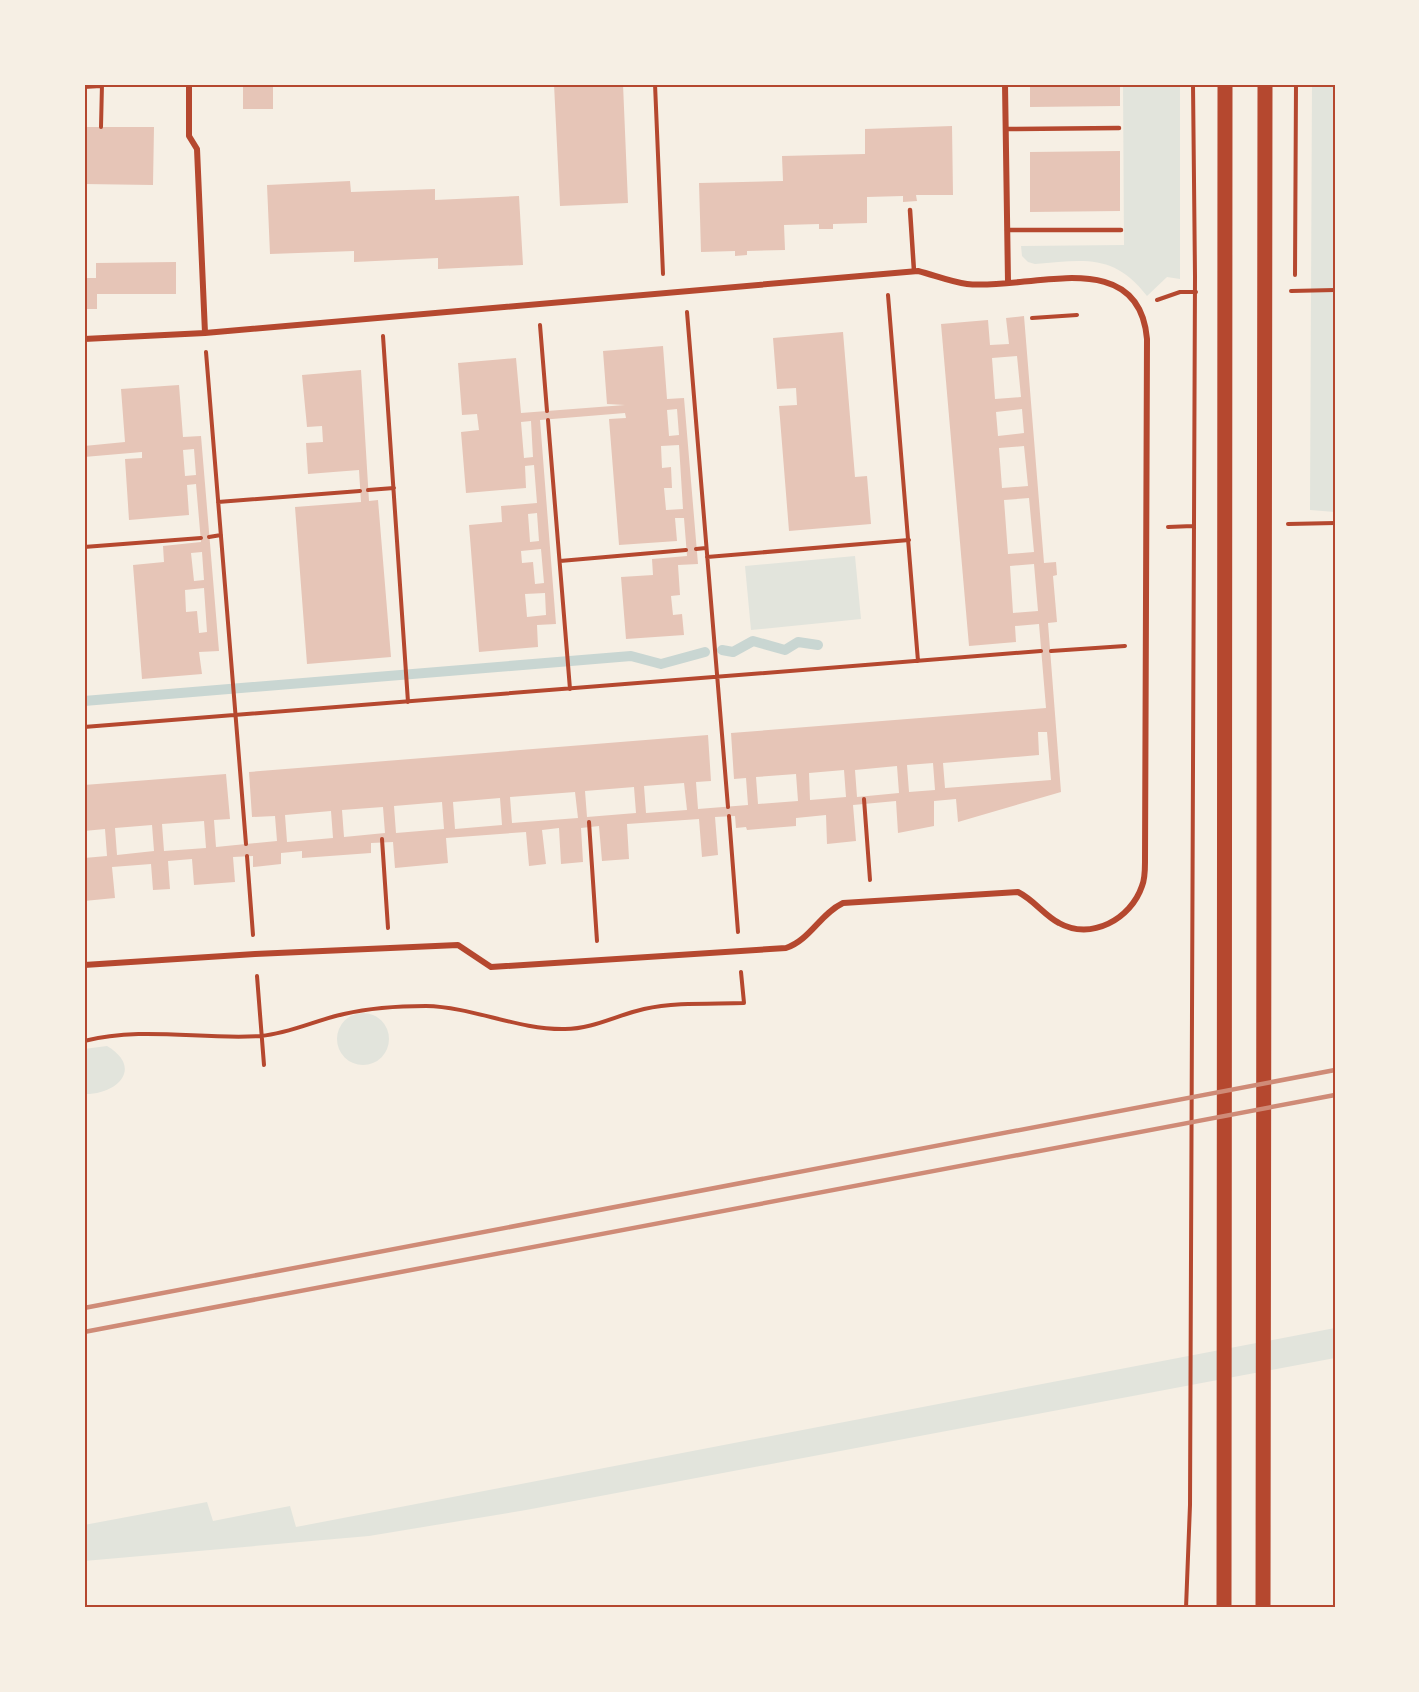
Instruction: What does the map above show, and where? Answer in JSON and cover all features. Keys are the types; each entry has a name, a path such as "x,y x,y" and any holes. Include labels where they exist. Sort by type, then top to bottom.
{"main road":[{"path":"1224,1608 1225,84"},
{"path":"1263,1608 1265,84"}],"street":[{"path":"189,84 189,136 197,149 205,333"},
{"path":"1005,84 1008,282"},
{"path":"84,339 205,333 914,271 967,284 1089,277 1111,282 1127,293 1138,306 1146,323 1145,862 1142,886 1130,907 1114,922 1095,928 1074,930 1057,922 1029,897 1018,892 843,903 833,908 799,944 786,948 740,949 490,967 458,945 255,954 84,965"}],"lane":[{"path":"1006,129 1119,128"},
{"path":"910,210 914,271"},
{"path":"1007,231 1121,230"}],"path":[{"path":"656,84 664,293"},
{"path":"1186,1608 1190,1505 1195,276 1192,84"},
{"path":"1295,275 1296,84"},
{"path":"84,87 101,85 101,127"},
{"path":"886,273 918,660"},
{"path":"685,291 728,807"},
{"path":"538,304 547,411"},
{"path":"1032,318 1077,315"},
{"path":"382,318 408,702"},
{"path":"205,333 246,844"},
{"path":"548,420 570,689"},
{"path":"368,490 394,488"},
{"path":"218,502 360,491"},
{"path":"209,537 221,536"},
{"path":"84,547 201,537"},
{"path":"707,557 909,540"},
{"path":"696,549 706,548"},
{"path":"560,561 686,550"},
{"path":"1051,651 1145,644"},
{"path":"84,727 1041,651"},
{"path":"864,800 872,901"},
{"path":"729,816 740,949"},
{"path":"589,822 598,960"},
{"path":"382,839 389,949"},
{"path":"247,856 255,954"},
{"path":"84,1041 150,1033 262,1036 295,1030 343,1014 425,1006 485,1014 548,1029 570,1029 589,1027 643,1009 663,1006 744,1004 742,980"},
{"path":"257,986 264,1065"}],"shaded area":[{"path":"1123,84 1180,84 1180,279 1167,277 1147,296 1135,282 1110,266 1083,261 1035,264 1028,262 1022,256 1021,246 1124,245"},
{"path":"1312,84 1335,84 1335,512 1310,510"},
{"path":"855,556 861,619 751,630 745,566"},
{"path":"363,1013 373,1015 381,1021 387,1029 389,1039 387,1049 381,1057 373,1063 363,1065 353,1063 345,1057 339,1049 337,1039 339,1029 345,1021 353,1015"},
{"path":"107,1046 118,1054 124,1063 125,1071 122,1079 107,1090 84,1094 84,1049"},
{"path":"1335,1328 1335,1358 526,1510 369,1536 84,1561 84,1525 207,1502 213,1521 290,1506 296,1527"}],"building":[{"path":"243,84 273,84 273,109 243,109"},
{"path":"554,84 623,84 628,203 560,206"},
{"path":"1030,84 1120,84 1120,106 1030,107"},
{"path":"952,126 953,195 916,195 917,201 903,202 903,196 867,197 867,223 833,224 833,229 819,229 819,224 784,225 785,250 747,251 747,255 735,256 735,251 701,252 699,183 783,181 782,156 865,154 865,129"},
{"path":"84,127 154,127 153,185 84,184"},
{"path":"1120,151 1120,211 1030,212 1030,152"},
{"path":"350,181 351,192 435,189 435,200 519,196 523,265 438,269 438,258 354,262 354,251 270,254 267,185"},
{"path":"176,262 176,294 97,294 97,309 84,309 84,278 96,278 96,263"},
{"path":"1024,316 1044,563 1056,562 1057,575 1053,576 1057,622 1048,623 1061,792 958,822 956,799 934,801 934,826 898,833 896,801 853,805 856,841 827,844 826,815 796,818 796,826 747,830 746,827 736,828 735,816 715,817 718,855 702,857 699,819 627,824 629,859 602,861 599,826 581,828 583,862 561,864 559,828 542,830 546,864 529,866 526,832 446,838 448,863 395,868 393,842 371,843 371,853 302,858 302,851 281,853 281,864 253,867 253,856 233,857 235,882 194,885 192,859 168,861 170,889 153,890 151,864 112,867 115,898 84,901 84,858 107,856 105,829 84,831 84,785 226,774 230,819 214,820 216,847 277,841 275,816 252,817 249,772 708,735 711,781 696,782 698,809 748,805 746,778 734,779 731,733 1046,708 1039,624 1015,626 1016,642 969,646 941,324 988,320 990,345 1009,344 1006,318","holes":["1017,356 1021,397 995,399 992,358","1022,409 1024,433 998,436 996,412","1024,446 1028,486 1002,488 999,448","1029,498 1034,552 1008,554 1004,500","1034,564 1038,611 1013,613 1010,566","1038,732 1047,732 1051,780 945,788 943,763 1039,755","933,763 935,790 909,792 907,765","897,766 899,793 857,797 855,770","844,770 846,797 810,800 809,773","796,774 798,801 758,804 756,777","684,783 687,810 646,813 644,786","634,787 636,813 587,817 585,791","575,792 578,818 512,823 510,797","500,798 502,825 455,829 453,802","442,802 444,829 396,833 394,806","383,807 385,833 344,837 342,810","331,811 333,838 287,842 285,815","204,821 206,848 164,851 162,824","152,825 154,851 117,855 115,828"]},
{"path":"843,332 855,477 867,476 871,524 789,531 779,406 797,405 796,388 777,389 773,338"},
{"path":"663,346 667,399 684,398 698,564 678,565 680,595 671,596 673,615 682,614 684,635 626,639 621,577 653,575 652,559 687,556 684,518 675,518 677,541 619,545 609,419 626,418 625,413 540,420 556,624 537,625 538,647 479,652 469,525 502,522 501,506 537,503 534,465 525,466 526,488 466,493 461,432 479,430 477,414 462,415 458,363 516,358 521,413 625,405 607,404 603,351","holes":["677,409 679,435 669,436 667,410","531,421 533,457 524,458 521,422","679,445 683,509 666,510 664,488 672,488 671,467 662,468 661,446","537,513 539,541 530,542 528,514","541,549 544,583 535,584 533,562 522,563 521,551","545,593 546,615 527,617 525,594"]},
{"path":"361,370 369,501 378,500 391,657 307,664 295,507 361,502 359,470 308,474 306,443 323,442 322,426 307,427 302,375"},
{"path":"179,385 183,437 201,436 219,651 199,652 202,674 142,679 133,565 164,562 163,546 201,542 196,484 187,485 189,515 129,520 125,459 142,458 142,452 84,457 84,446 125,442 121,389","holes":["194,449 196,475 185,476 183,450","202,552 204,580 194,581 191,553","204,588 207,632 199,633 197,611 186,612 185,590"]}],"waterway":[{"path":"722,650 733,652 753,641 785,650 798,642 818,645"},
{"path":"84,701 631,656 661,664 705,652"}],"railway":[{"path":"84,1308 1335,1070"},
{"path":"84,1332 1335,1095"}]}
